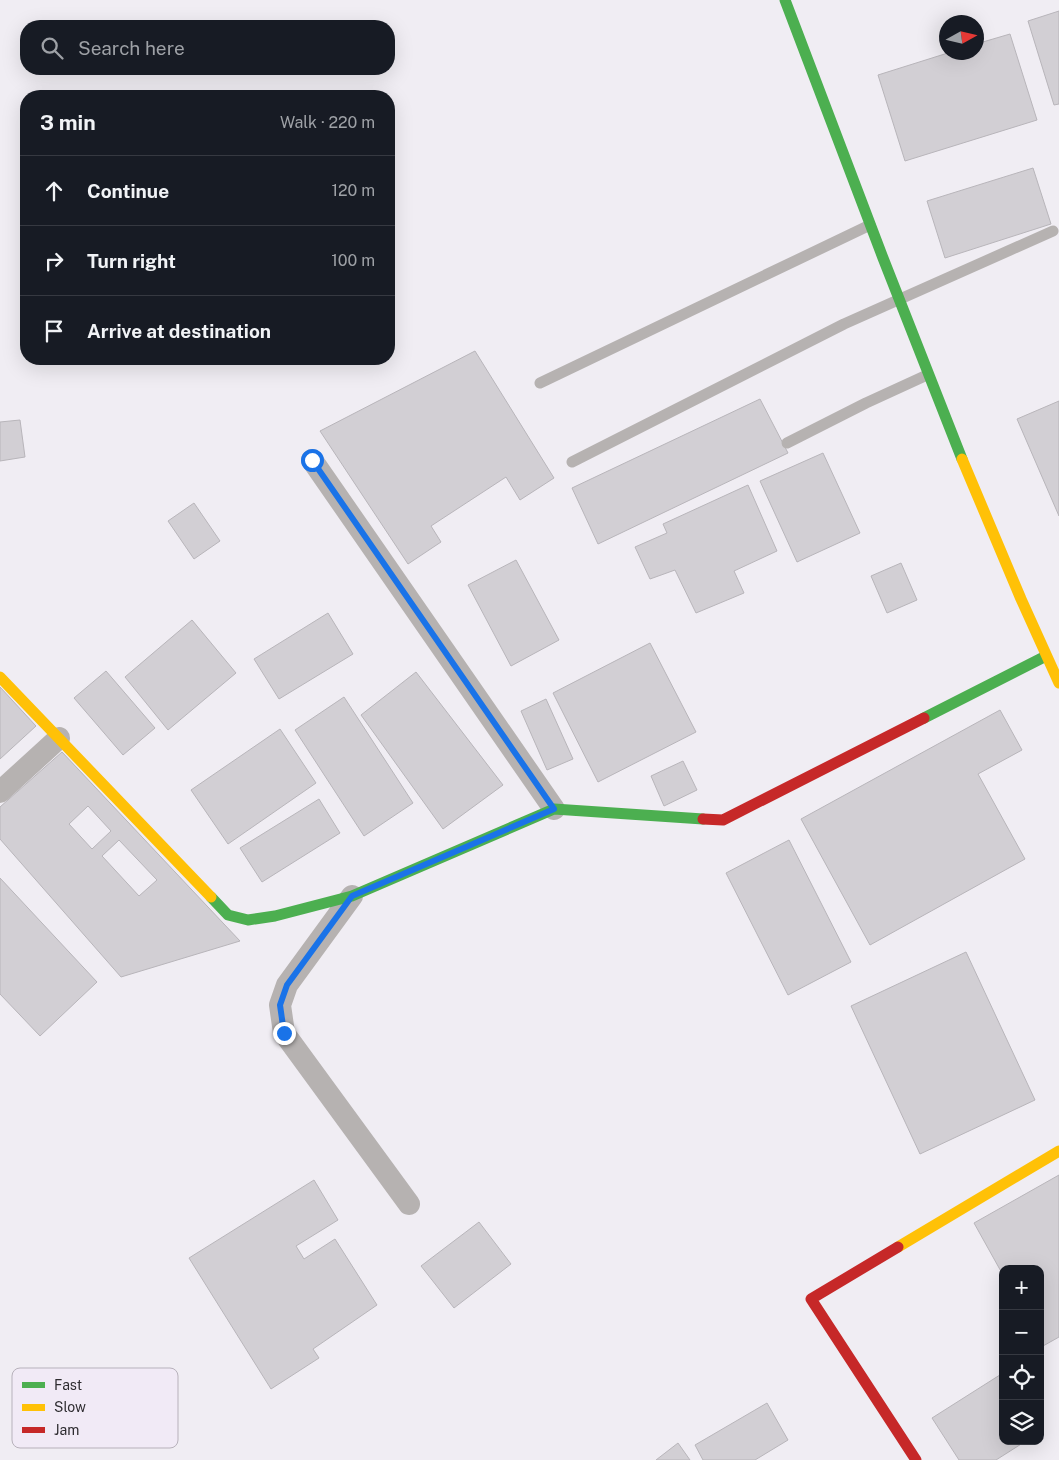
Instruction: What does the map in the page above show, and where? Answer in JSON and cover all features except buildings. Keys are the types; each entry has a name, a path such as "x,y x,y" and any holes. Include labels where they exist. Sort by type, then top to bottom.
{"street":[{"path":"785,0 927,375 1059,683"},
{"path":"312,460 554,809"},
{"path":"0,677 228,915 248,920 275,916 352,896 554,809 723,820 1046,656"},
{"path":"0,792 59,738"},
{"path":"352,896 287,985 280,1005 284,1033 409,1204"},
{"path":"916,1460 810,1299 1059,1151"}],"lane":[{"path":"540,383 870,226"},
{"path":"572,462 844,324 1053,231"},
{"path":"787,443 927,375"}],"traffic: fast":[{"path":"785,0 962,459"},
{"path":"924,718 1046,656"},
{"path":"211,897 228,915 248,920 275,916 352,896 554,809 703,819"}],"traffic: slow":[{"path":"962,459 1059,683"},
{"path":"0,677 211,897"},
{"path":"898,1247 1059,1151"}],"traffic: jam":[{"path":"703,819 723,820 924,718"},
{"path":"898,1247 811,1299 916,1460"}],"route":[{"path":"284,1033 280,1005 287,985 352,896 554,809 312,460"}]}
